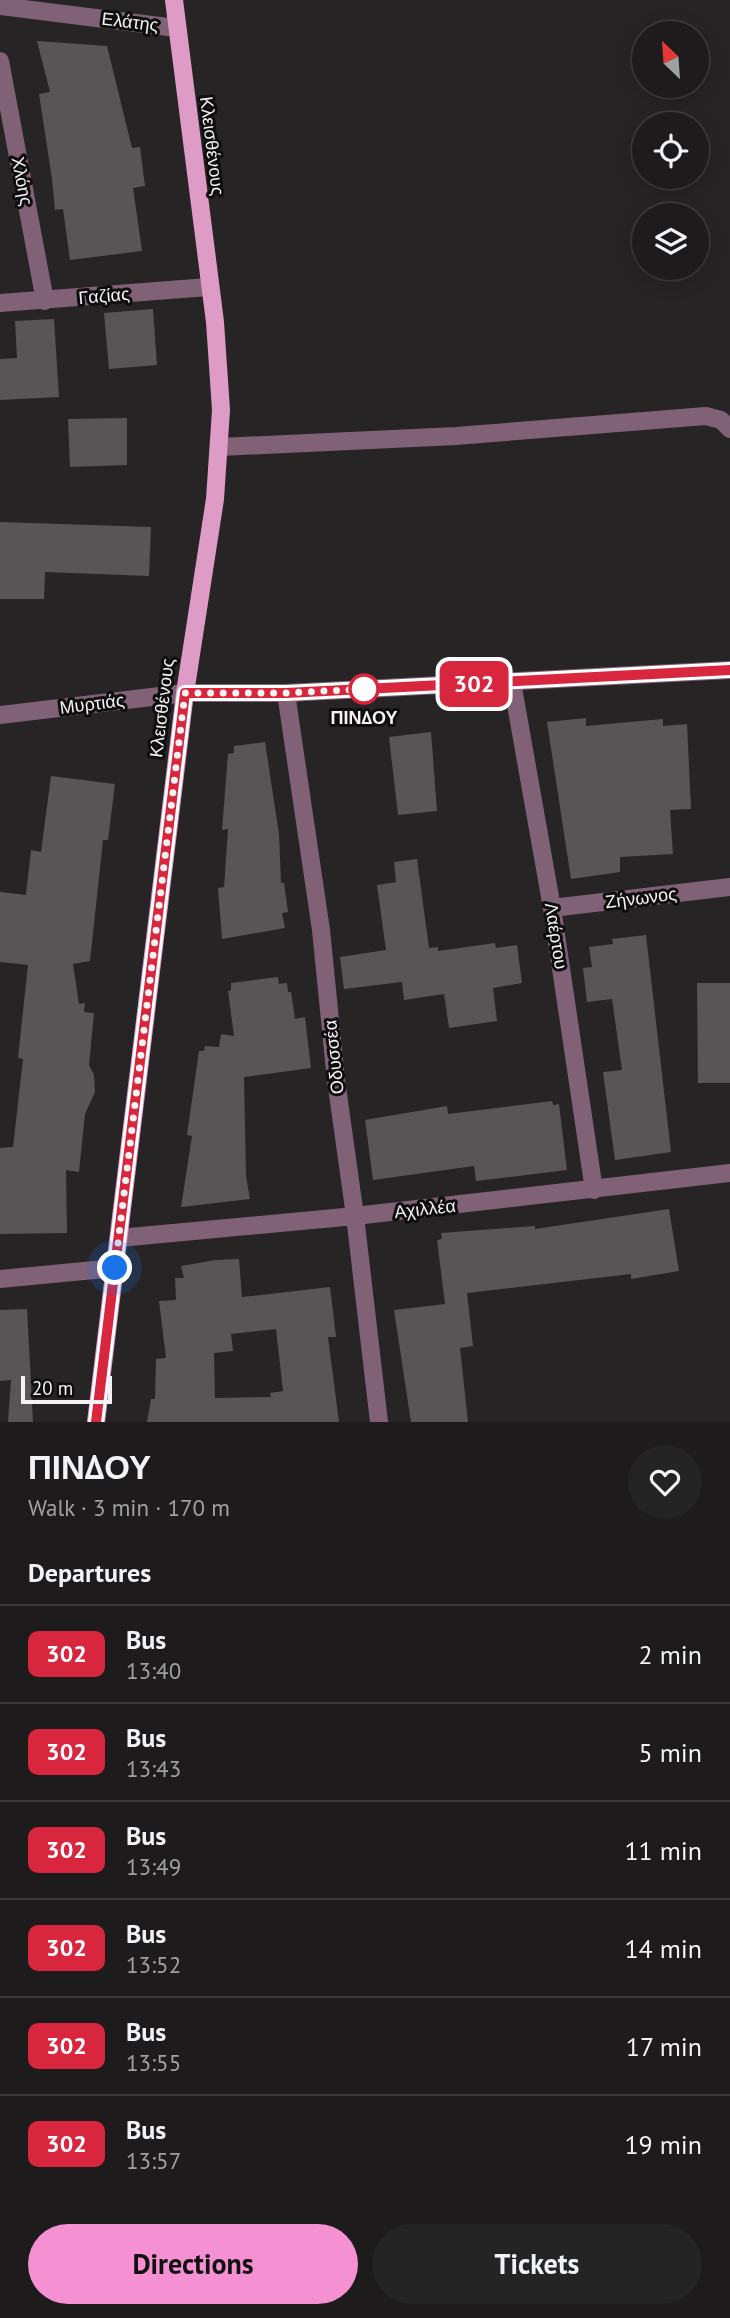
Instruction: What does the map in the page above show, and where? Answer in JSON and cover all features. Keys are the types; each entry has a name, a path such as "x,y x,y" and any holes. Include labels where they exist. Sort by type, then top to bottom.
{"main road":[{"name":"Κλεισθένους","path":"96,1422 185,693 215,499 220,447 219,372 174,0"}],"street":[{"name":"Ελάτης","path":"0,6 176,28"},
{"name":"Χλόης","path":"0,61 7,132 45,301"},
{"name":"Γαζίας","path":"0,303 208,287"},
{"path":"220,447 456,436 706,416 721,420 730,429"},
{"name":"Μυρτιάς","path":"0,715 185,693 286,693 730,670"},
{"name":"Λαέρτου","path":"512,682 552,908 594,1190"},
{"name":"Οδυσσέα","path":"286,693 321,930 336,1080 379,1422"},
{"name":"Ζήνωνος","path":"552,908 730,887"},
{"name":"Αχιλλέα","path":"119,1238 355,1216 730,1173"},
{"path":"0,1279 115,1268"}],"building":[{"path":"37,41 107,46 132,148 140,147 145,186 133,188 142,251 70,260 63,209 55,210 39,94 50,92"},
{"path":"153,309 157,365 109,369 104,313"},
{"path":"54,319 59,397 0,400 0,359 17,358 15,321"},
{"path":"127,418 127,465 70,467 68,419"},
{"path":"0,522 151,527 149,576 45,572 44,599 0,599"},
{"path":"586,718 586,726 663,719 663,726 687,724 691,809 670,810 673,854 620,857 620,872 571,879 547,722"},
{"path":"431,732 437,811 398,815 389,737"},
{"path":"265,742 279,834 281,883 284,883 288,912 282,913 285,928 222,939 218,888 224,887 228,829 222,830 228,754 234,753 234,746"},
{"path":"51,776 115,784 108,840 103,840 90,961 73,964 79,1004 85,1003 84,1012 94,1013 89,1065 94,1075 95,1092 85,1114 79,1172 66,1170 67,1233 0,1234 0,1148 13,1147 23,1059 18,1058 28,965 0,962 0,892 26,895 31,850 41,852"},
{"path":"417,859 429,948 438,947 438,951 495,943 496,948 517,945 522,983 493,988 497,1021 449,1028 444,994 404,1000 402,982 344,989 340,957 386,950 377,885 396,882 394,862"},
{"path":"646,935 671,1152 615,1160 603,1072 622,1070 612,999 587,1002 583,968 592,967 589,947 613,944 612,939"},
{"path":"278,977 279,984 287,983 288,992 291,992 295,1019 305,1017 311,1068 244,1077 246,1176 250,1199 181,1207 192,1136 187,1135 199,1051 204,1051 205,1046 219,1047 221,1034 234,1036 228,991 231,990 231,983"},
{"path":"697,983 730,983 730,1083 698,1083"},
{"path":"552,1101 553,1105 559,1104 567,1170 476,1181 474,1166 373,1180 365,1120 447,1106 448,1114"},
{"path":"669,1209 679,1271 631,1279 631,1274 467,1293 473,1346 460,1348 468,1422 411,1422 394,1310 445,1304 437,1240 442,1239 441,1233 535,1226 535,1229"},
{"path":"239,1259 242,1297 330,1287 336,1337 328,1337 339,1422 147,1422 151,1399 155,1399 156,1359 166,1358 159,1301 176,1300 175,1278 184,1278 181,1266","holes":["276,1329 283,1391 270,1393 271,1397 215,1398 214,1353 233,1351 231,1334"]},
{"path":"27,1309 33,1422 8,1422 11,1380 0,1381 0,1310"}],"bus line":[{"name":"302","path":"96,1422 185,693 286,693 730,670"}],"place":[{"name":"ΠΙΝΔΟΥ","path":"364,689"}],"route":[{"path":"115,1268 185,693 286,693 364,689"}]}
